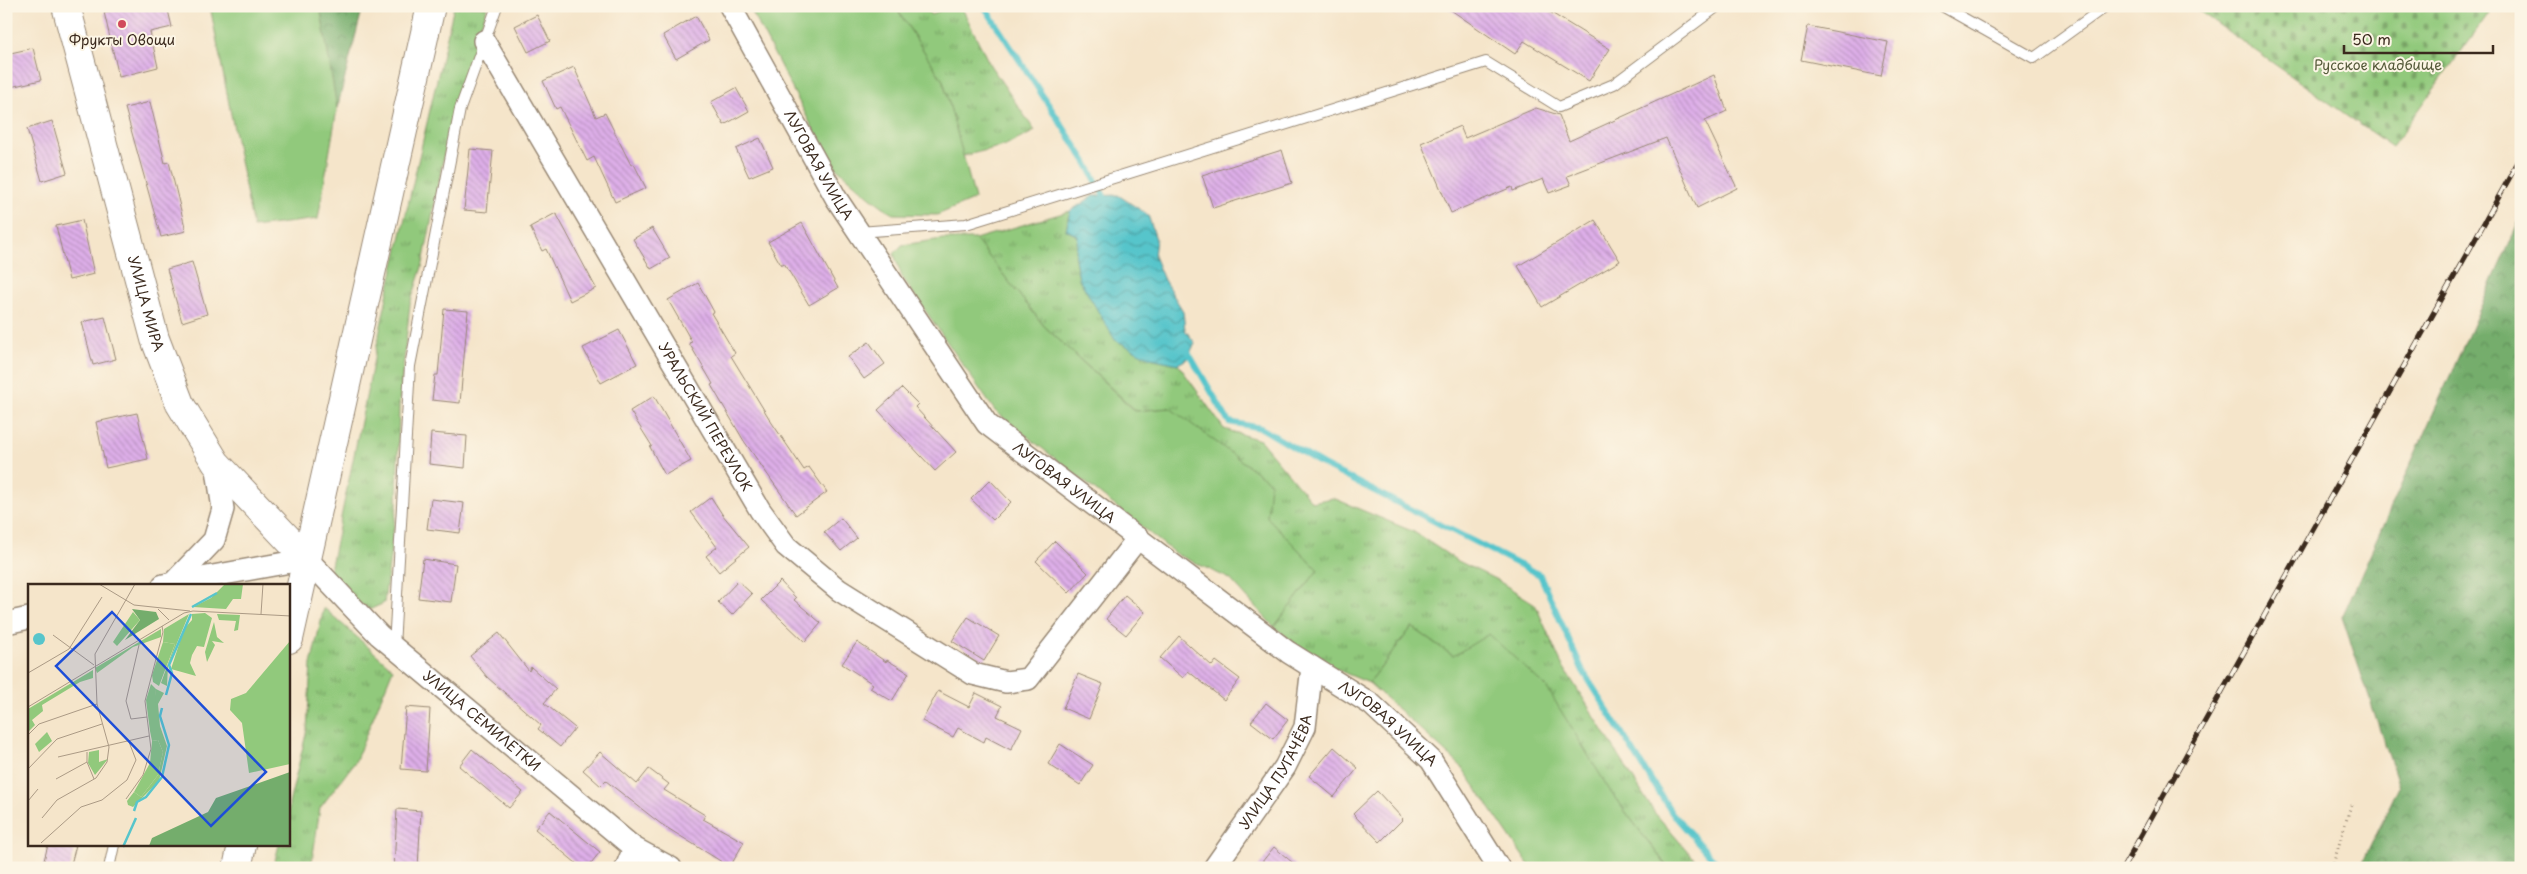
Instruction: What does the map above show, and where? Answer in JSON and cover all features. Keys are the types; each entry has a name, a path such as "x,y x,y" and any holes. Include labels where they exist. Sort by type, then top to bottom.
{"main road":[{"name":"УЛИЦА МИРА","path":"66,6 155,339 180,404 216,463 307,559"},
{"path":"290,635 431,6"},
{"path":"237,868 242,846"}],"street":[{"name":"ЛУГОВАЯ УЛИЦА","path":"730,6 836,198 987,424 1288,652 1371,704 1431,760 1499,868"},
{"name":"УРАЛЬСКИЙ ПЕРЕУЛОК","path":"484,41 760,510 786,546 839,590 973,674 1006,682 1028,679 1138,538"},
{"path":"169,584 214,540 224,509 216,463"},
{"path":"169,584 307,559"},
{"name":"УЛИЦА СЕМИЛЕТКИ","path":"307,559 379,635 394,648 634,848 671,868"},
{"path":"6,623 28,618"},
{"name":"УЛИЦА ПУГАЧЁВА","path":"1214,868 1285,767 1306,727 1312,667"},
{"path":"626,868 634,848"}],"lane":[{"path":"394,648 410,366 460,109 497,6"},
{"path":"859,232 966,224 1486,62 1559,106 1614,84 1718,6"},
{"path":"1942,6 2034,58 2106,6"},
{"path":"109,868 114,846"}],"path":[{"path":"2332,868 2351,805"}],"green space":[{"path":"210,6 320,6 337,109 318,219 253,227"},
{"path":"320,6 363,6 337,109"},
{"path":"454,6 488,6 454,103 423,264 410,304 399,405 397,504 384,603 369,610 328,580 389,287"},
{"path":"749,6 895,6 943,81 975,199 937,215 893,214 870,197 831,163"},
{"path":"895,6 924,6 931,15 949,6 961,6 990,65 1035,131 1007,145 963,156 943,81"},
{"name":"Русское кладбище","path":"2192,6 2494,6 2392,147"},
{"path":"1070,211 1066,230 1078,236 1075,259 1079,279 1094,303 1150,358 1178,364 1224,429 1260,440 1312,502 1333,498 1414,532 1456,560 1497,580 1535,604 1561,663 1654,812 1702,868 1668,868 1612,794 1453,656 1412,627 1369,683 1316,661 1274,627 1318,570 1266,517 1170,408 1136,411 1044,326 975,239"},
{"path":"2521,217 2521,868 2360,868 2399,786 2342,617"},
{"path":"942,239 975,239 1044,326 1135,411 1170,408 1270,482 1267,517 1318,570 1274,627 1230,579 1176,554 995,411 902,277 894,254 902,245"},
{"path":"324,608 393,669 355,762 320,808 311,868 273,868 279,846 290,846 290,800 307,730 311,664"},
{"path":"1412,627 1453,656 1489,634 1547,688 1612,794 1668,868 1531,868 1461,766 1369,683"}],"water":[{"path":"1118,195 1148,215 1156,239 1154,256 1164,280 1183,311 1185,330 1195,343 1187,359 1178,364 1150,358 1115,340 1079,279 1075,259 1078,236 1066,230 1070,211 1093,196"}],"building":[{"path":"129,6 167,6 172,27 150,32 158,67 119,77 104,12"},
{"path":"1445,6 1540,6 1610,49 1589,81 1524,41 1515,54"},
{"path":"537,15 550,41 528,52 515,26"},
{"path":"696,16 709,40 676,59 663,35"},
{"path":"1808,26 1888,42 1881,76 1801,60"},
{"path":"33,48 41,80 6,88 6,54"},
{"path":"574,67 596,117 605,113 631,165 634,164 646,188 615,202 594,157 587,161 560,107 556,109 543,81"},
{"path":"1714,75 1727,111 1705,121 1737,188 1697,208 1666,138 1567,176 1571,185 1549,193 1543,179 1513,191 1512,187 1451,213 1421,143 1460,126 1465,138 1536,108 1559,115 1569,141"},
{"path":"736,88 749,111 724,125 711,102"},
{"path":"150,102 165,163 169,162 186,231 161,237 125,108"},
{"path":"52,121 67,173 42,181 27,129"},
{"path":"760,138 773,167 749,177 736,149"},
{"path":"470,149 493,151 487,212 464,210"},
{"path":"1282,150 1292,183 1213,208 1202,175"},
{"path":"556,213 596,288 570,301 546,249 542,251 530,227"},
{"path":"82,220 94,274 69,280 56,226"},
{"path":"1595,220 1620,261 1542,307 1518,266"},
{"path":"802,223 838,288 809,305 784,263 781,265 768,242"},
{"path":"652,228 670,258 651,269 633,239"},
{"path":"192,262 207,314 182,322 167,269"},
{"path":"698,283 714,312 711,313 735,353 731,356 772,423 804,470 809,467 827,492 796,515 744,441 711,385 713,384 689,343 692,342 668,300"},
{"path":"444,309 468,311 460,403 432,400 435,375 438,375"},
{"path":"105,317 116,359 93,365 82,322"},
{"path":"619,330 637,364 601,383 583,348"},
{"path":"869,342 885,364 864,379 848,357"},
{"path":"902,388 918,404 915,407 956,452 935,471 878,410"},
{"path":"654,396 691,461 665,475 650,447 652,446 630,411"},
{"path":"137,413 148,459 106,468 96,422"},
{"path":"431,433 467,436 465,468 429,464"},
{"path":"990,480 1011,502 993,520 971,499"},
{"path":"711,497 722,514 749,547 719,572 706,556 717,547 691,512"},
{"path":"431,499 464,503 460,533 427,529"},
{"path":"841,518 857,538 841,551 824,532"},
{"path":"1055,541 1088,573 1069,593 1036,561"},
{"path":"423,559 456,564 451,602 418,598"},
{"path":"738,581 752,594 732,615 718,602"},
{"path":"780,581 796,598 794,600 821,623 805,642 761,600"},
{"path":"1125,595 1145,612 1126,635 1106,619"},
{"path":"968,617 999,636 984,661 952,641"},
{"path":"499,633 529,671 531,667 556,689 544,703 575,728 560,747 538,729 541,725 487,677 470,656"},
{"path":"1179,636 1212,666 1216,661 1240,679 1224,700 1188,671 1183,678 1160,658"},
{"path":"857,642 886,662 887,660 909,673 892,701 870,688 873,684 842,664"},
{"path":"1078,674 1103,684 1089,719 1063,708"},
{"path":"938,691 969,707 976,693 1002,706 997,716 1022,728 1011,750 986,737 984,742 958,728 953,737 922,721"},
{"path":"1266,703 1288,720 1273,739 1251,722"},
{"path":"406,707 430,709 426,771 401,769"},
{"path":"1060,744 1093,765 1080,785 1048,764"},
{"path":"1334,747 1358,768 1334,797 1309,776"},
{"path":"472,749 523,792 509,808 459,766"},
{"path":"600,752 637,784 649,769 669,784 664,790 705,815 703,819 744,842 730,867 661,824 606,781 601,786 583,770"},
{"path":"1377,791 1403,819 1380,842 1353,814"},
{"path":"397,809 421,811 418,868 394,868"},
{"path":"550,811 600,852 587,868 582,868 535,829"},
{"path":"48,846 76,846 70,868 42,868"},
{"path":"1274,847 1299,868 1257,868"}],"waterway":[{"path":"984,6 1086,162 1107,202"},
{"path":"1185,347 1229,422 1261,428 1325,466 1540,575 1583,671 1672,813 1721,868"}],"railway":[{"path":"2123,868 2521,157"}],"place":[{"name":"Фрукты Овощи","path":"122,24"}]}
